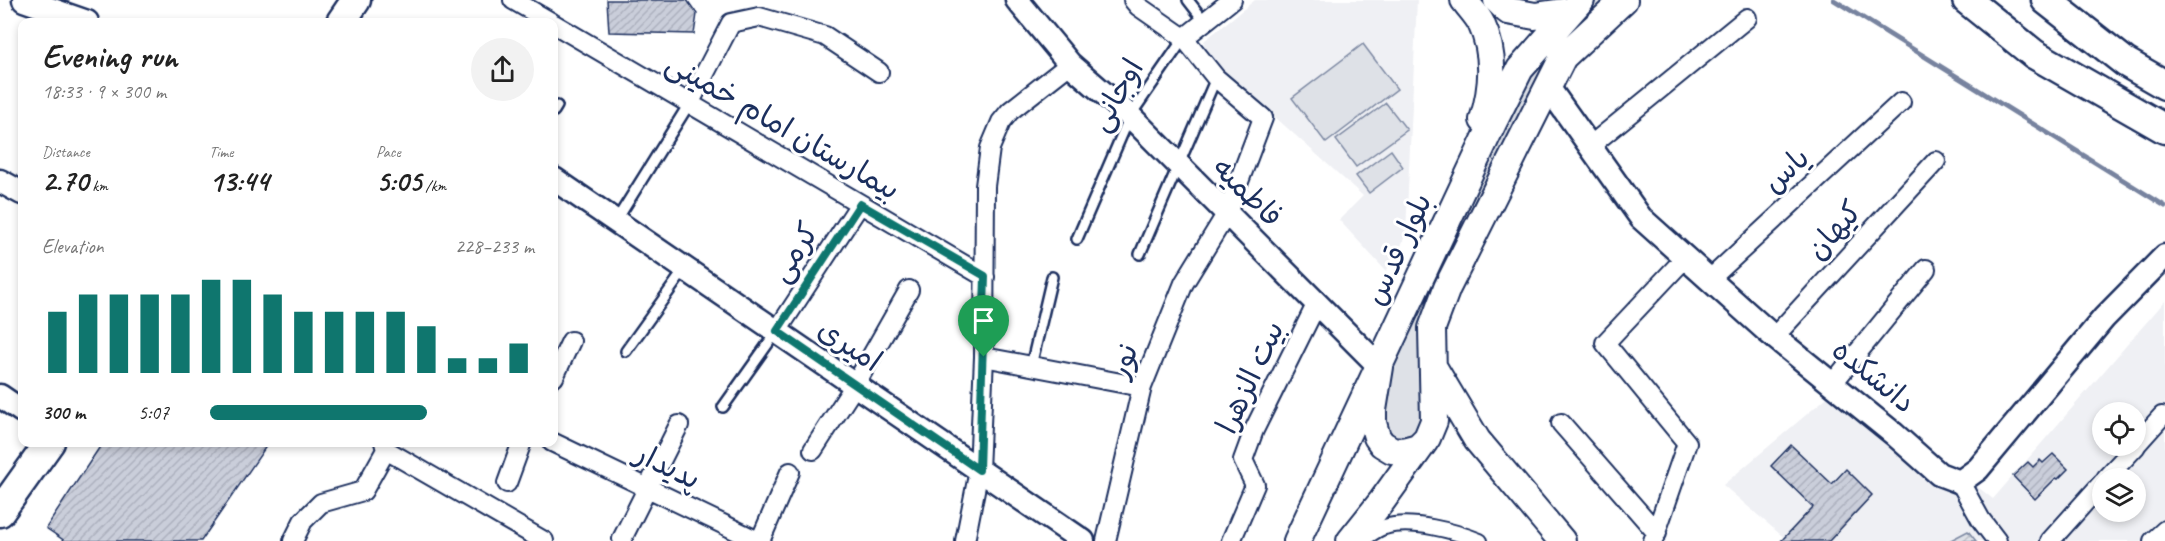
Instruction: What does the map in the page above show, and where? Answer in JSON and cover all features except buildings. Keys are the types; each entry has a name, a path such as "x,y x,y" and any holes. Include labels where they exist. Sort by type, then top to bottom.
{"main road":[{"path":"344,18 356,0"},
{"path":"1464,0 1480,22 1492,62 1490,96 1467,181"},
{"path":"1497,0 1508,11 1535,16 1575,5"},
{"name":"بلوار قدس","path":"1427,438 1435,414 1431,364 1432,328 1447,288 1563,57 1624,0"},
{"path":"1967,0 2034,54 2165,129"},
{"path":"2046,0 2125,62 2165,85"},
{"name":"بلوار قدس","path":"1297,541 1520,69 1575,5"},
{"path":"1431,364 1477,440 1562,541"},
{"path":"1380,367 1373,410 1373,423 1377,437 1382,444 1392,450 1403,451 1418,447 1427,438"},
{"path":"1350,541 1427,438"},
{"path":"0,512 46,447"}],"street":[{"path":"24,0 76,18"},
{"name":"بیمارستان امام خمینی","path":"513,0 544,18"},
{"name":"فاطمیه","path":"1017,0 1070,64 1131,116 1380,367"},
{"path":"1133,0 1138,6 1184,38 1216,78"},
{"name":"اوجانی","path":"1184,38 1232,0"},
{"path":"689,104 731,23 759,17 825,36 879,72"},
{"path":"1590,146 1747,18"},
{"name":"بیمارستان امام خمینی","path":"558,27 985,276"},
{"path":"965,541 979,470 984,357 985,186 990,148 1001,122 1010,111 1070,64"},
{"name":"نور","path":"1106,541 1142,387 1184,283 1227,213 1263,118 1216,78"},
{"name":"دانشکده","path":"1548,87 1641,219 1774,337 1939,474 1960,482"},
{"name":"یاس","path":"1709,280 1901,102"},
{"name":"کیهان","path":"1774,337 1936,161"},
{"path":"0,181 18,191"},
{"name":"امیری","path":"558,181 1083,541"},
{"name":"کرمی","path":"777,331 860,204"},
{"path":"1997,541 1981,520 1960,482 1978,470 2104,318 2165,256"},
{"path":"1655,537 1687,443 1605,343 1685,258"},
{"path":"1832,384 1926,269"},
{"path":"813,450 855,385 909,290"},
{"name":"بیت الزهرا","path":"1231,541 1255,485 1243,460 1254,430 1317,303"},
{"path":"558,369 571,341"},
{"path":"984,357 1142,387"},
{"path":"0,396 18,408"},
{"path":"2146,434 2162,416"},
{"path":"1561,423 1655,537"},
{"path":"622,538 679,425"},
{"name":"پدیدار","path":"558,445 759,541"},
{"path":"293,541 303,521 321,503 363,491 385,447"},
{"path":"387,447 543,541"},
{"path":"507,483 520,447"},
{"path":"2115,468 2126,456"},
{"path":"759,541 790,472"},
{"path":"2050,541 2092,494"},
{"path":"1360,541 1384,527 1419,525 1453,532 1480,541"},
{"path":"2153,541 2165,531"}],"lane":[{"path":"1188,0 1204,22"},
{"name":"اوجانی","path":"1077,239 1131,116 1184,38"},
{"path":"1140,254 1216,78"},
{"path":"616,221 689,104"},
{"path":"626,351 685,268"},
{"path":"1031,366 1052,277"},
{"path":"723,407 777,331"}],"shaded area":[{"path":"1255,0 1417,0 1406,232 1399,252 1386,271 1339,220 1363,196 1205,54 1204,41"},
{"path":"1596,0 1615,0 1557,53 1434,305 1427,400 1418,433 1403,440 1390,436 1380,417 1383,379 1528,70"},
{"path":"1363,44 1397,89 1326,143 1292,98"},
{"path":"1386,103 1407,130 1356,167 1336,140"},
{"path":"1391,150 1403,167 1369,193 1356,176"},
{"path":"2165,301 2165,541 1788,541 1723,485 1845,382 1993,499"},
{"path":"1968,531 1976,541 1949,541"}],"waterway":[{"path":"1834,0 2165,206"}],"route":[{"path":"860,204 985,276 984,357 979,470 777,331 860,204"}]}
